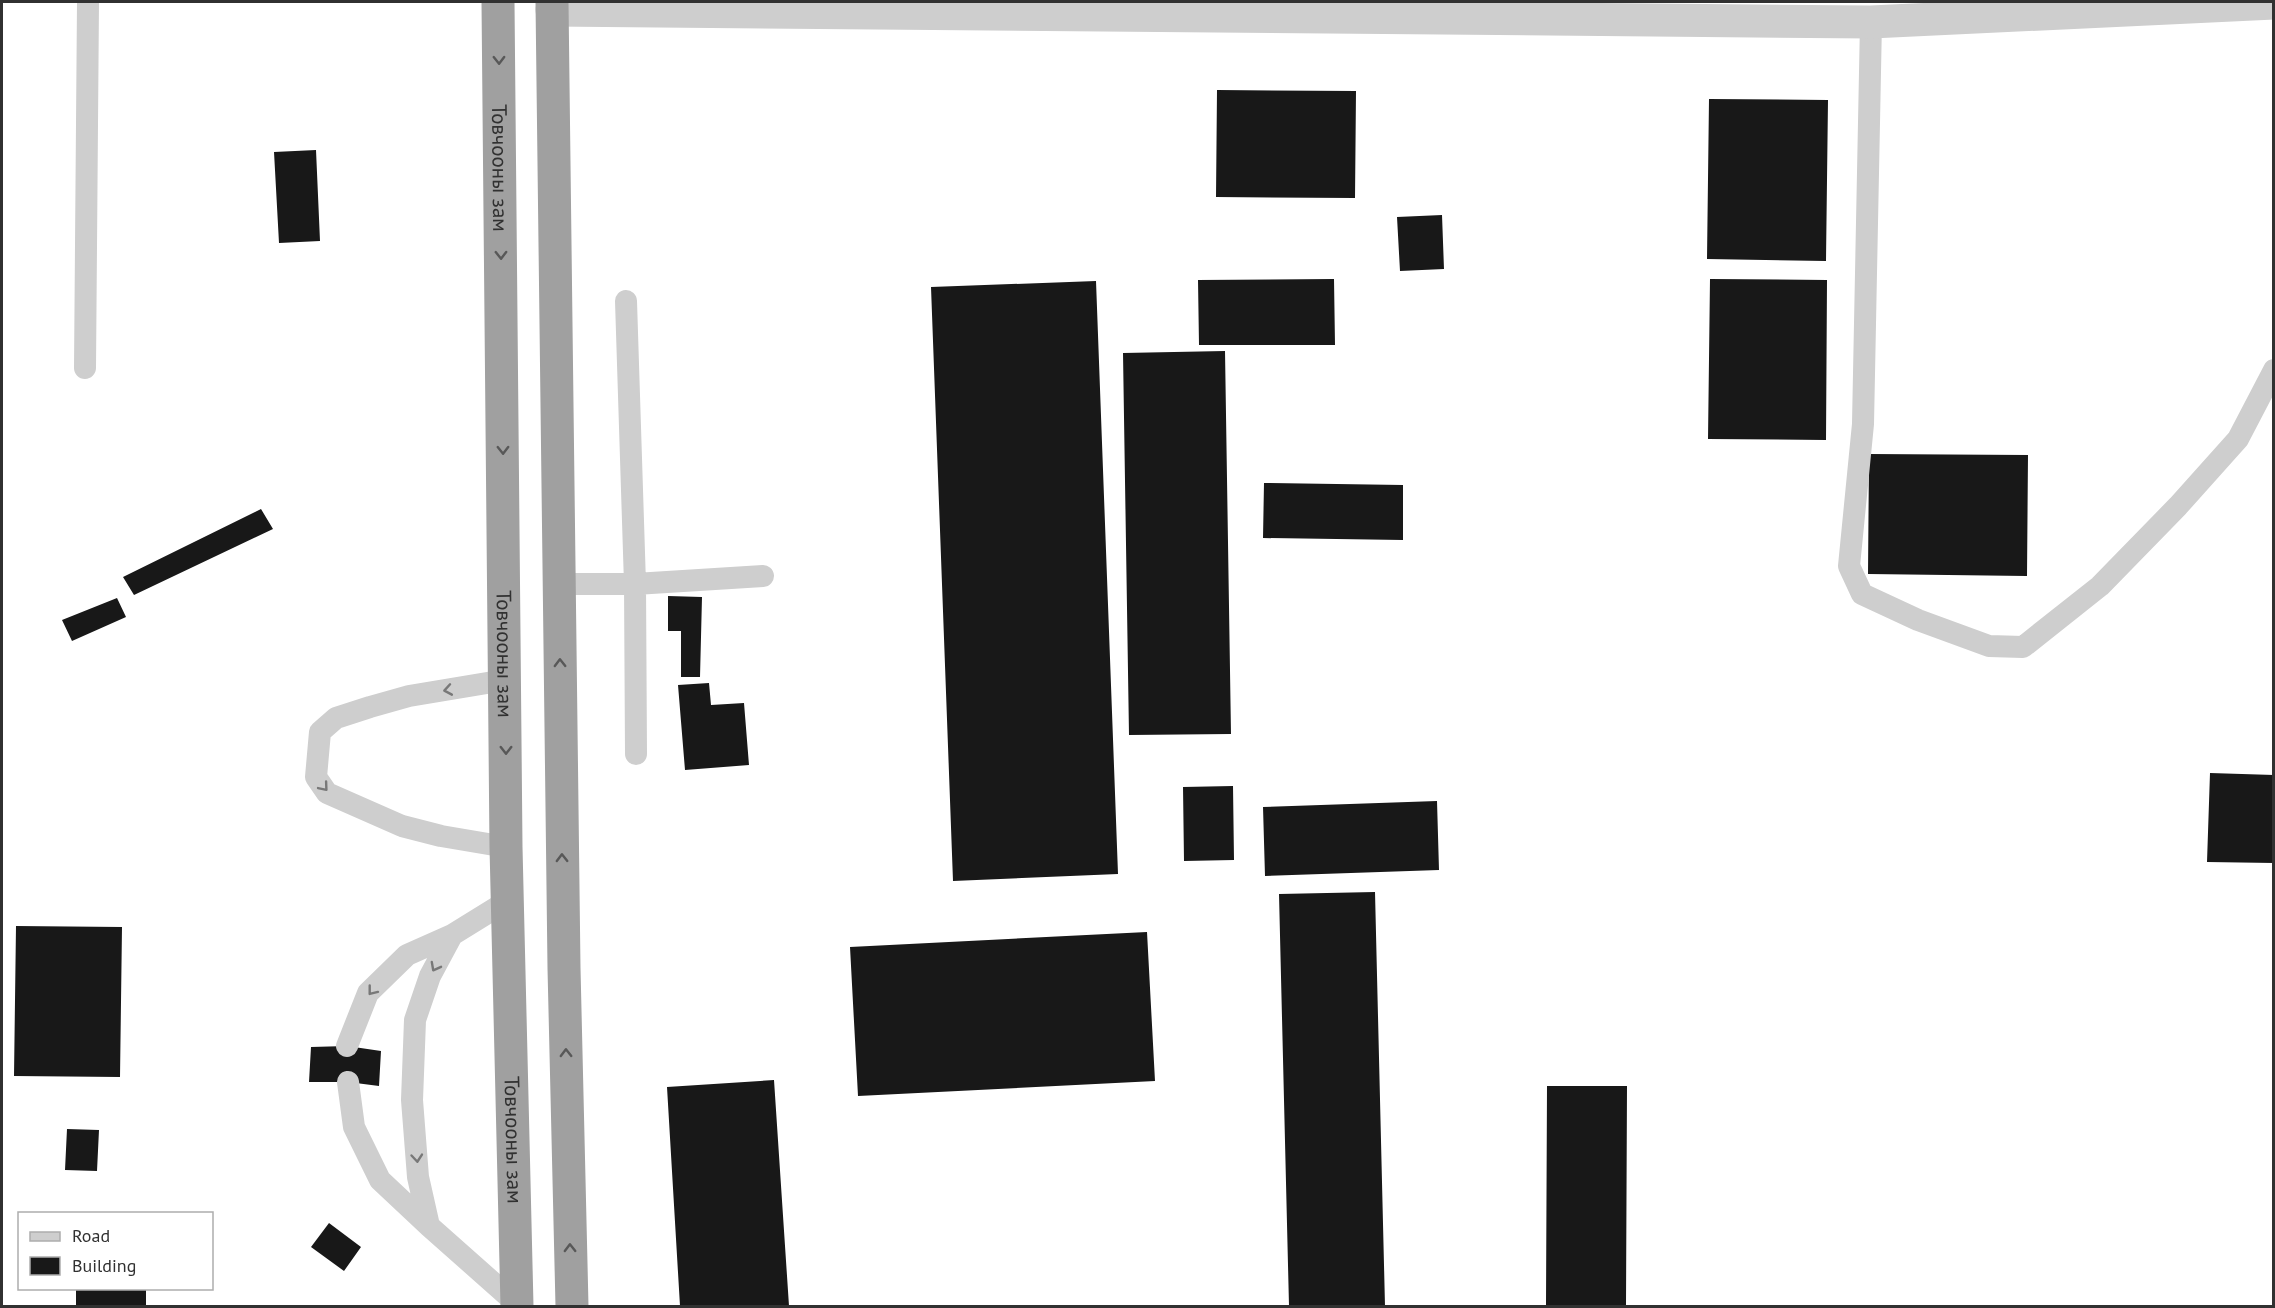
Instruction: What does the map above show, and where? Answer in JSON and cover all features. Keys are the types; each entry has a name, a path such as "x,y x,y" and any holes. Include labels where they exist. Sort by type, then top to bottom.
{"highway":[{"name":"Товчооны зам","path":"498,2 506,847 517,1305"},
{"path":"552,6 564,980 572,1306"}],"street":[{"path":"552,6 925,7 1870,22 2274,3"}],"lane":[{"path":"85,368 88,2"},
{"path":"1870,22 1863,424 1849,566 1862,594 1918,621 1989,646 2022,647 2100,586 2185,498 2238,438 2274,370"},
{"path":"626,301 635,584 636,754"},
{"path":"559,584 635,584 763,576"},
{"path":"506,680 409,696 336,718 320,732 316,777 327,793 402,826 441,836 506,847"},
{"path":"346,1046 368,993 407,955 452,935 507,901"},
{"path":"429,1226 418,1177 412,1100 415,1020 430,976 452,935"},
{"path":"348,1082 354,1127 380,1180 517,1305"}],"building":[{"path":"1217,90 1356,91 1355,198 1216,197"},
{"path":"1709,99 1828,100 1826,261 1707,259"},
{"path":"316,150 320,241 279,243 274,152"},
{"path":"1442,215 1444,269 1400,271 1397,217"},
{"path":"1334,279 1335,345 1199,345 1198,280"},
{"path":"1710,279 1827,280 1826,440 1708,439"},
{"path":"1096,281 1118,874 953,881 931,287"},
{"path":"1225,351 1231,734 1129,735 1123,353"},
{"path":"1869,454 2028,455 2027,576 1868,574"},
{"path":"1264,483 1403,485 1403,540 1263,538"},
{"path":"261,509 273,529 134,595 123,577"},
{"path":"668,596 702,597 700,677 681,677 681,631 668,631"},
{"path":"117,598 126,617 72,641 62,620"},
{"path":"709,683 711,705 744,703 749,765 685,770 678,685"},
{"path":"2210,773 2274,775 2274,863 2207,862"},
{"path":"1233,786 1234,860 1184,861 1183,787"},
{"path":"1437,801 1439,870 1265,876 1263,807"},
{"path":"1375,892 1385,1306 1289,1306 1279,894"},
{"path":"16,926 122,927 120,1077 14,1076"},
{"path":"1147,932 1155,1081 858,1096 850,947"},
{"path":"347,1046 381,1051 379,1086 348,1082 309,1082 311,1047"},
{"path":"774,1080 789,1306 680,1306 667,1087"},
{"path":"1547,1086 1627,1086 1626,1306 1546,1306"},
{"path":"67,1129 99,1130 97,1171 65,1170"},
{"path":"329,1223 361,1247 344,1271 311,1247"},
{"path":"76,1290 146,1290 146,1306 76,1306"}]}
